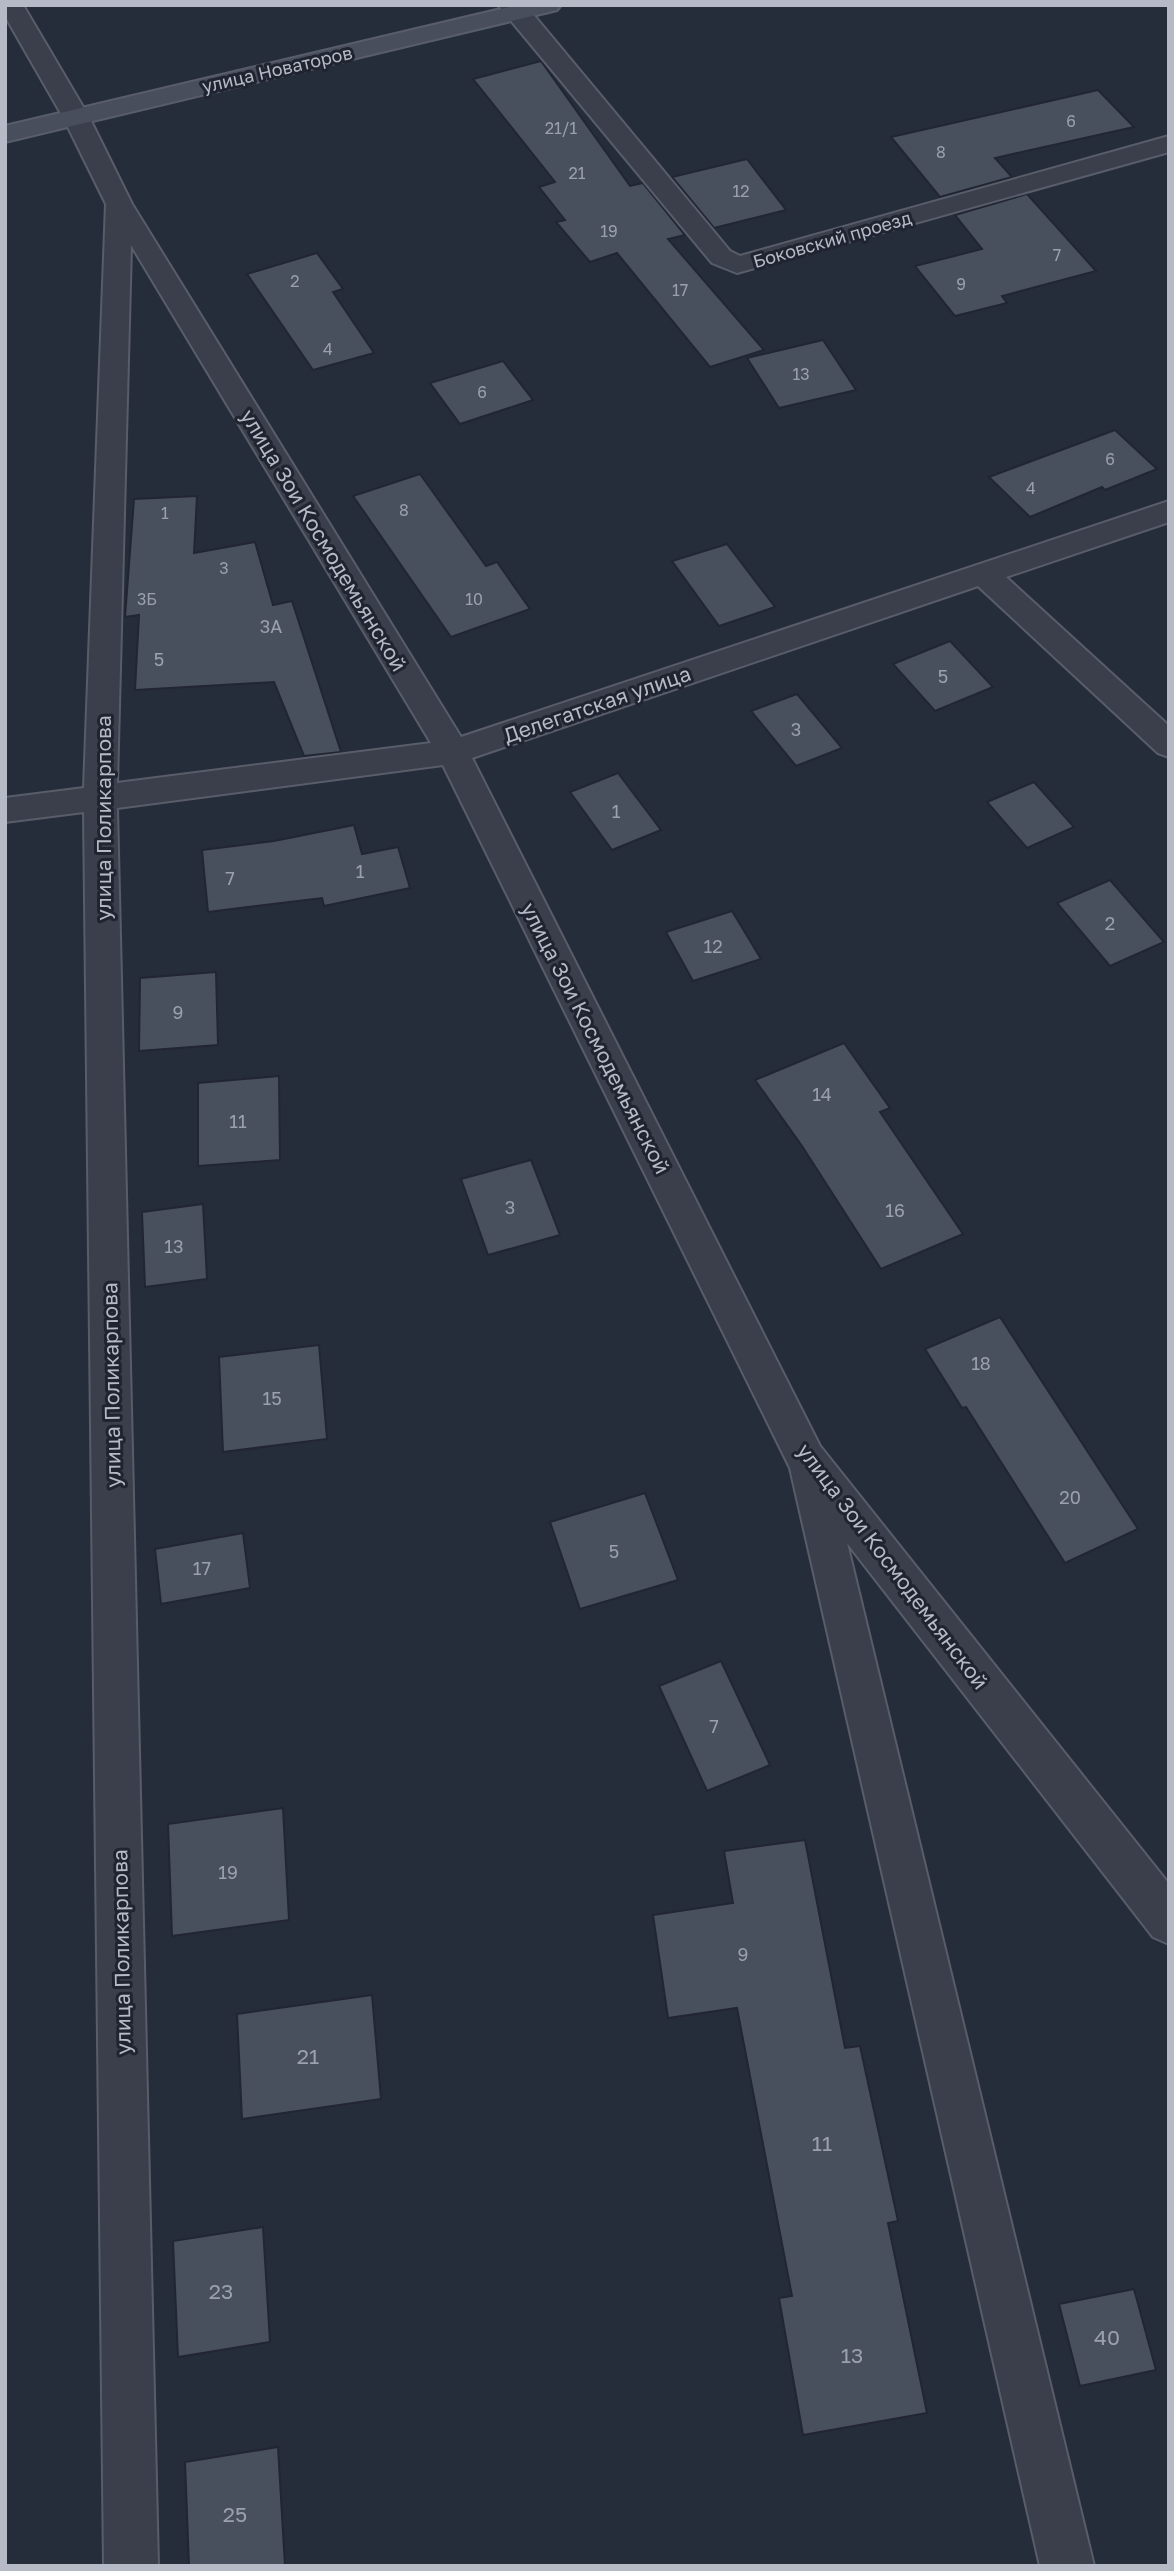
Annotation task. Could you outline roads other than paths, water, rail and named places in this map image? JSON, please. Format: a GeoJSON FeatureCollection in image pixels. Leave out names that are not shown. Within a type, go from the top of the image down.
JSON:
{"type":"FeatureCollection","features":[{"type":"Feature","properties":{"kind":"main road","name":"улица Новаторов"},"geometry":{"type":"LineString","coordinates":[[5,134],[515,9],[549,5]]}},
{"type":"Feature","properties":{"kind":"street","name":"улица Зои Космодемьянской"},"geometry":{"type":"LineString","coordinates":[[11,5],[76,117],[119,204],[453,752],[806,1459],[1169,1921]]}},
{"type":"Feature","properties":{"kind":"street","name":"Боковский проезд"},"geometry":{"type":"LineString","coordinates":[[515,9],[721,257],[737,265],[1169,144]]}},
{"type":"Feature","properties":{"kind":"street","name":"улица Поликарпова"},"geometry":{"type":"LineString","coordinates":[[119,204],[100,797],[131,2566]]}},
{"type":"Feature","properties":{"kind":"street","name":"Делегатская улица"},"geometry":{"type":"LineString","coordinates":[[5,810],[453,752],[1169,511]]}},
{"type":"Feature","properties":{"kind":"street"},"geometry":{"type":"LineString","coordinates":[[984,574],[1169,746]]}},
{"type":"Feature","properties":{"kind":"street"},"geometry":{"type":"LineString","coordinates":[[806,1459],[1067,2566]]}}]}
